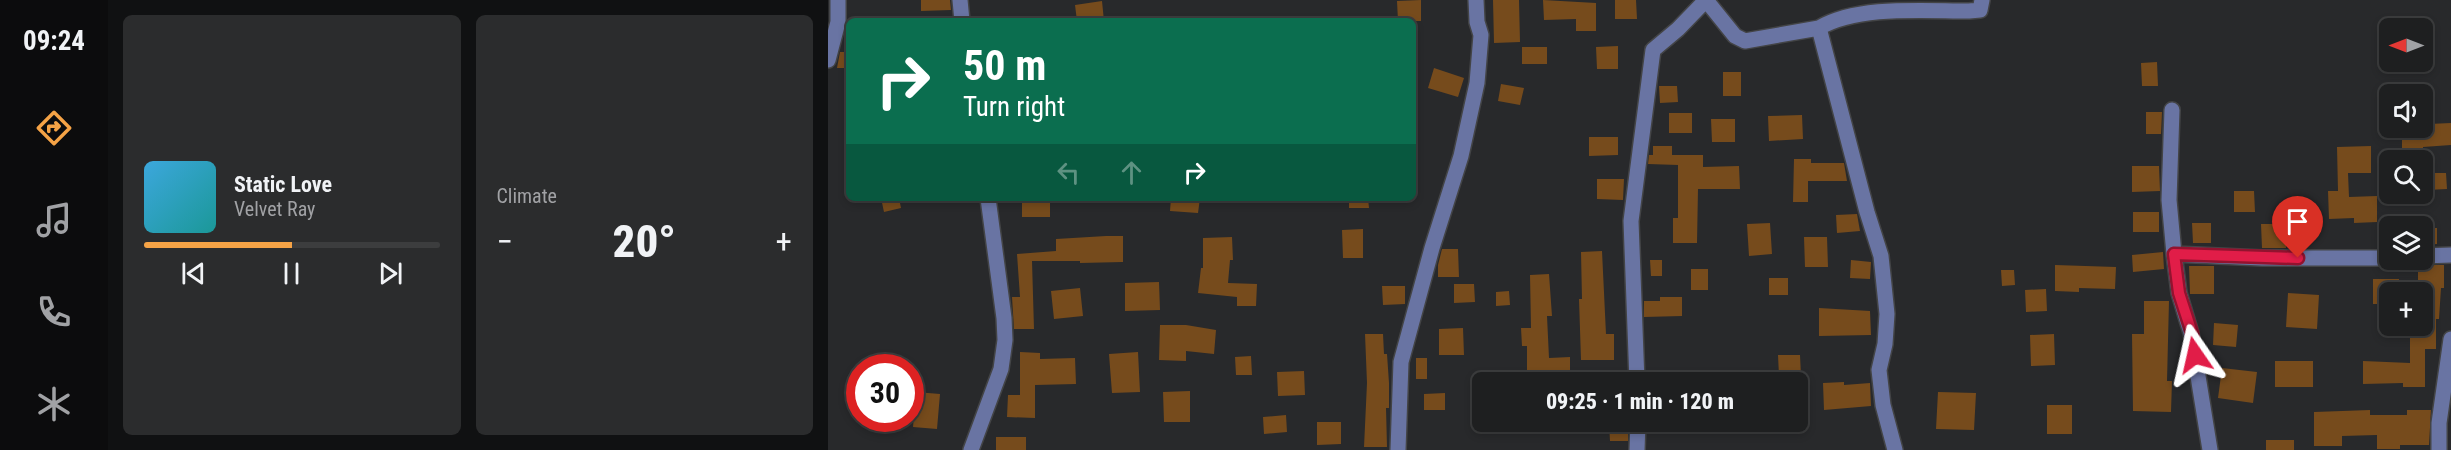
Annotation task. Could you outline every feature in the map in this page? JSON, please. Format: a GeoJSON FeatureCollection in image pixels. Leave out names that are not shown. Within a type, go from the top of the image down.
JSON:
{"type":"FeatureCollection","features":[{"type":"Feature","properties":{"kind":"street"},"geometry":{"type":"LineString","coordinates":[[828,60],[838,22],[838,0]]}},
{"type":"Feature","properties":{"kind":"street"},"geometry":{"type":"LineString","coordinates":[[960,0],[962,18]]}},
{"type":"Feature","properties":{"kind":"street"},"geometry":{"type":"LineString","coordinates":[[1398,450],[1401,362],[1432,248],[1461,156],[1477,83],[1481,35],[1477,22],[1476,0]]}},
{"type":"Feature","properties":{"kind":"street"},"geometry":{"type":"LineString","coordinates":[[1637,372],[1631,221],[1653,50],[1707,0],[1735,36],[1745,41],[1819,28],[1834,19],[1854,14],[1980,10],[1983,0]]}},
{"type":"Feature","properties":{"kind":"street"},"geometry":{"type":"LineString","coordinates":[[1819,28],[1866,212],[1881,256],[1887,314],[1885,344],[1879,370],[1883,405],[1895,450]]}},
{"type":"Feature","properties":{"kind":"street"},"geometry":{"type":"LineString","coordinates":[[2172,110],[2169,200],[2174,254],[2179,293],[2192,333],[2210,450]]}},
{"type":"Feature","properties":{"kind":"street"},"geometry":{"type":"LineString","coordinates":[[971,450],[1001,369],[1005,340],[988,201]]}},
{"type":"Feature","properties":{"kind":"street"},"geometry":{"type":"LineString","coordinates":[[2174,254],[2262,258],[2379,258]]}},
{"type":"Feature","properties":{"kind":"street"},"geometry":{"type":"LineString","coordinates":[[2433,256],[2451,255]]}},
{"type":"Feature","properties":{"kind":"street"},"geometry":{"type":"LineString","coordinates":[[2439,450],[2439,423],[2451,339]]}},
{"type":"Feature","properties":{"kind":"street"},"geometry":{"type":"LineString","coordinates":[[1637,450],[1638,432]]}},
{"type":"Feature","properties":{"kind":"building"},"geometry":{"type":"Polygon","coordinates":[[[921,0],[950,0],[951,10],[921,11],[921,0]]]}},
{"type":"Feature","properties":{"kind":"building"},"geometry":{"type":"Polygon","coordinates":[[[1421,0],[1421,21],[1416,21],[1416,18],[1398,18],[1397,1],[1421,0]]]}},
{"type":"Feature","properties":{"kind":"building"},"geometry":{"type":"Polygon","coordinates":[[[1493,0],[1519,0],[1520,42],[1494,43],[1493,0]]]}},
{"type":"Feature","properties":{"kind":"building"},"geometry":{"type":"Polygon","coordinates":[[[1543,0],[1596,3],[1596,31],[1576,31],[1576,19],[1544,20],[1543,0]]]}},
{"type":"Feature","properties":{"kind":"building"},"geometry":{"type":"Polygon","coordinates":[[[1615,0],[1636,0],[1637,19],[1615,19],[1615,0]]]}},
{"type":"Feature","properties":{"kind":"building"},"geometry":{"type":"Polygon","coordinates":[[[1102,1],[1104,18],[1077,18],[1075,5],[1102,1]]]}},
{"type":"Feature","properties":{"kind":"building"},"geometry":{"type":"Polygon","coordinates":[[[1618,46],[1618,69],[1597,69],[1596,47],[1618,46]]]}},
{"type":"Feature","properties":{"kind":"building"},"geometry":{"type":"Polygon","coordinates":[[[1522,47],[1547,47],[1547,64],[1522,64],[1522,47]]]}},
{"type":"Feature","properties":{"kind":"building"},"geometry":{"type":"Polygon","coordinates":[[[840,52],[846,52],[846,68],[837,68],[840,52]]]}},
{"type":"Feature","properties":{"kind":"building"},"geometry":{"type":"Polygon","coordinates":[[[2157,62],[2158,86],[2142,86],[2141,63],[2157,62]]]}},
{"type":"Feature","properties":{"kind":"building"},"geometry":{"type":"Polygon","coordinates":[[[1434,68],[1464,78],[1458,97],[1428,88],[1434,68]]]}},
{"type":"Feature","properties":{"kind":"building"},"geometry":{"type":"Polygon","coordinates":[[[1723,72],[1741,72],[1741,96],[1723,96],[1723,72]]]}},
{"type":"Feature","properties":{"kind":"building"},"geometry":{"type":"Polygon","coordinates":[[[1501,84],[1524,88],[1520,105],[1498,101],[1501,84]]]}},
{"type":"Feature","properties":{"kind":"building"},"geometry":{"type":"Polygon","coordinates":[[[1659,86],[1677,86],[1678,102],[1660,103],[1659,86]]]}},
{"type":"Feature","properties":{"kind":"building"},"geometry":{"type":"Polygon","coordinates":[[[2146,112],[2162,112],[2161,134],[2146,134],[2146,112]]]}},
{"type":"Feature","properties":{"kind":"building"},"geometry":{"type":"Polygon","coordinates":[[[1669,113],[1692,113],[1692,133],[1669,133],[1669,113]]]}},
{"type":"Feature","properties":{"kind":"building"},"geometry":{"type":"Polygon","coordinates":[[[1802,115],[1803,139],[1769,141],[1768,116],[1802,115]]]}},
{"type":"Feature","properties":{"kind":"building"},"geometry":{"type":"Polygon","coordinates":[[[1711,119],[1735,119],[1735,142],[1712,142],[1711,119]]]}},
{"type":"Feature","properties":{"kind":"building"},"geometry":{"type":"Polygon","coordinates":[[[2451,123],[2451,145],[2423,147],[2423,150],[2402,150],[2402,138],[2433,138],[2433,124],[2451,123]]]}},
{"type":"Feature","properties":{"kind":"building"},"geometry":{"type":"Polygon","coordinates":[[[1589,137],[1618,137],[1618,155],[1589,156],[1589,137]]]}},
{"type":"Feature","properties":{"kind":"building"},"geometry":{"type":"Polygon","coordinates":[[[1653,146],[1672,146],[1672,155],[1703,155],[1703,167],[1739,166],[1740,189],[1698,189],[1697,243],[1673,243],[1673,218],[1678,218],[1678,165],[1648,164],[1649,155],[1653,155],[1653,146]]]}},
{"type":"Feature","properties":{"kind":"building"},"geometry":{"type":"Polygon","coordinates":[[[2371,146],[2371,173],[2348,173],[2349,197],[2377,196],[2377,222],[2354,223],[2354,218],[2329,219],[2328,191],[2338,191],[2337,147],[2371,146]]]}},
{"type":"Feature","properties":{"kind":"building"},"geometry":{"type":"Polygon","coordinates":[[[1794,159],[1811,159],[1811,163],[1844,163],[1847,181],[1808,181],[1808,202],[1793,202],[1794,159]]]}},
{"type":"Feature","properties":{"kind":"building"},"geometry":{"type":"Polygon","coordinates":[[[2132,166],[2159,166],[2160,191],[2132,192],[2132,166]]]}},
{"type":"Feature","properties":{"kind":"building"},"geometry":{"type":"Polygon","coordinates":[[[2433,173],[2446,173],[2447,189],[2433,190],[2433,173]]]}},
{"type":"Feature","properties":{"kind":"building"},"geometry":{"type":"Polygon","coordinates":[[[1597,179],[1624,179],[1623,200],[1597,199],[1597,179]]]}},
{"type":"Feature","properties":{"kind":"building"},"geometry":{"type":"Polygon","coordinates":[[[2234,191],[2254,191],[2255,212],[2234,212],[2234,191]]]}},
{"type":"Feature","properties":{"kind":"building"},"geometry":{"type":"Polygon","coordinates":[[[882,201],[900,201],[901,208],[884,212],[882,201]]]}},
{"type":"Feature","properties":{"kind":"building"},"geometry":{"type":"Polygon","coordinates":[[[1022,201],[1050,201],[1050,217],[1022,217],[1022,201]]]}},
{"type":"Feature","properties":{"kind":"building"},"geometry":{"type":"Polygon","coordinates":[[[1171,201],[1200,201],[1198,213],[1170,211],[1171,201]]]}},
{"type":"Feature","properties":{"kind":"building"},"geometry":{"type":"Polygon","coordinates":[[[1349,201],[1368,201],[1369,208],[1349,208],[1349,201]]]}},
{"type":"Feature","properties":{"kind":"building"},"geometry":{"type":"Polygon","coordinates":[[[2133,212],[2159,212],[2159,232],[2133,232],[2133,212]]]}},
{"type":"Feature","properties":{"kind":"building"},"geometry":{"type":"Polygon","coordinates":[[[1857,214],[1860,231],[1837,233],[1836,215],[1857,214]]]}},
{"type":"Feature","properties":{"kind":"building"},"geometry":{"type":"Polygon","coordinates":[[[1770,223],[1772,254],[1749,256],[1747,224],[1770,223]]]}},
{"type":"Feature","properties":{"kind":"building"},"geometry":{"type":"Polygon","coordinates":[[[2192,223],[2211,223],[2211,243],[2193,243],[2192,223]]]}},
{"type":"Feature","properties":{"kind":"building"},"geometry":{"type":"Polygon","coordinates":[[[2261,224],[2286,224],[2286,248],[2262,248],[2261,224]]]}},
{"type":"Feature","properties":{"kind":"building"},"geometry":{"type":"Polygon","coordinates":[[[2433,228],[2437,228],[2437,244],[2433,244],[2433,228]]]}},
{"type":"Feature","properties":{"kind":"building"},"geometry":{"type":"Polygon","coordinates":[[[1363,229],[1363,258],[1343,258],[1342,230],[1363,229]]]}},
{"type":"Feature","properties":{"kind":"building"},"geometry":{"type":"Polygon","coordinates":[[[1123,236],[1123,262],[1032,261],[1034,329],[1014,329],[1012,297],[1020,297],[1017,254],[1056,251],[1056,239],[1123,236]]]}},
{"type":"Feature","properties":{"kind":"building"},"geometry":{"type":"Polygon","coordinates":[[[1232,237],[1233,260],[1230,260],[1228,283],[1257,284],[1256,306],[1237,306],[1237,297],[1198,293],[1201,268],[1203,268],[1203,238],[1232,237]]]}},
{"type":"Feature","properties":{"kind":"building"},"geometry":{"type":"Polygon","coordinates":[[[1804,237],[1827,237],[1828,267],[1805,267],[1804,237]]]}},
{"type":"Feature","properties":{"kind":"building"},"geometry":{"type":"Polygon","coordinates":[[[1442,249],[1458,249],[1459,277],[1438,277],[1442,249]]]}},
{"type":"Feature","properties":{"kind":"building"},"geometry":{"type":"Polygon","coordinates":[[[1602,251],[1606,334],[1614,334],[1614,360],[1581,360],[1579,299],[1582,299],[1581,252],[1602,251]]]}},
{"type":"Feature","properties":{"kind":"building"},"geometry":{"type":"Polygon","coordinates":[[[2163,252],[2164,269],[2133,272],[2132,255],[2163,252]]]}},
{"type":"Feature","properties":{"kind":"building"},"geometry":{"type":"Polygon","coordinates":[[[1650,260],[1662,260],[1662,276],[1651,276],[1650,260]]]}},
{"type":"Feature","properties":{"kind":"building"},"geometry":{"type":"Polygon","coordinates":[[[1851,260],[1871,262],[1870,279],[1850,278],[1851,260]]]}},
{"type":"Feature","properties":{"kind":"building"},"geometry":{"type":"Polygon","coordinates":[[[2055,265],[2116,267],[2115,289],[2079,288],[2079,292],[2055,291],[2055,265]]]}},
{"type":"Feature","properties":{"kind":"building"},"geometry":{"type":"Polygon","coordinates":[[[2433,265],[2444,265],[2444,288],[2441,288],[2439,319],[2436,319],[2436,349],[2425,349],[2425,387],[2403,387],[2403,383],[2363,384],[2363,361],[2410,363],[2410,336],[2433,336],[2433,282],[2418,282],[2418,270],[2433,270],[2433,265]]]}},
{"type":"Feature","properties":{"kind":"building"},"geometry":{"type":"Polygon","coordinates":[[[2189,266],[2214,266],[2214,294],[2190,294],[2189,266]]]}},
{"type":"Feature","properties":{"kind":"building"},"geometry":{"type":"Polygon","coordinates":[[[1691,269],[1708,269],[1708,290],[1691,290],[1691,269]]]}},
{"type":"Feature","properties":{"kind":"building"},"geometry":{"type":"Polygon","coordinates":[[[2001,270],[2014,270],[2015,285],[2002,286],[2001,270]]]}},
{"type":"Feature","properties":{"kind":"building"},"geometry":{"type":"Polygon","coordinates":[[[1549,274],[1552,316],[1547,316],[1549,358],[1570,357],[1570,370],[1527,372],[1527,346],[1522,346],[1521,328],[1531,328],[1530,275],[1549,274]]]}},
{"type":"Feature","properties":{"kind":"building"},"geometry":{"type":"Polygon","coordinates":[[[1769,278],[1788,278],[1788,295],[1769,295],[1769,278]]]}},
{"type":"Feature","properties":{"kind":"building"},"geometry":{"type":"Polygon","coordinates":[[[2373,279],[2399,279],[2399,282],[2379,282],[2379,304],[2373,304],[2373,279]]]}},
{"type":"Feature","properties":{"kind":"building"},"geometry":{"type":"Polygon","coordinates":[[[1159,282],[1160,310],[1125,311],[1125,283],[1159,282]]]}},
{"type":"Feature","properties":{"kind":"building"},"geometry":{"type":"Polygon","coordinates":[[[1454,284],[1474,284],[1475,302],[1454,303],[1454,284]]]}},
{"type":"Feature","properties":{"kind":"building"},"geometry":{"type":"Polygon","coordinates":[[[1382,286],[1405,286],[1405,304],[1383,305],[1382,286]]]}},
{"type":"Feature","properties":{"kind":"building"},"geometry":{"type":"Polygon","coordinates":[[[1080,288],[1083,316],[1054,319],[1051,291],[1080,288]]]}},
{"type":"Feature","properties":{"kind":"building"},"geometry":{"type":"Polygon","coordinates":[[[2046,289],[2047,311],[2026,312],[2025,290],[2046,289]]]}},
{"type":"Feature","properties":{"kind":"building"},"geometry":{"type":"Polygon","coordinates":[[[1509,291],[1510,305],[1496,306],[1496,292],[1509,291]]]}},
{"type":"Feature","properties":{"kind":"building"},"geometry":{"type":"Polygon","coordinates":[[[2288,293],[2319,295],[2317,329],[2286,327],[2288,293]]]}},
{"type":"Feature","properties":{"kind":"building"},"geometry":{"type":"Polygon","coordinates":[[[1660,297],[1682,297],[1682,316],[1644,317],[1644,301],[1660,301],[1660,297]]]}},
{"type":"Feature","properties":{"kind":"building"},"geometry":{"type":"Polygon","coordinates":[[[2144,301],[2169,301],[2167,381],[2172,381],[2171,412],[2133,411],[2132,334],[2144,334],[2144,301]]]}},
{"type":"Feature","properties":{"kind":"building"},"geometry":{"type":"Polygon","coordinates":[[[1819,308],[1870,311],[1871,335],[1819,336],[1819,308]]]}},
{"type":"Feature","properties":{"kind":"building"},"geometry":{"type":"Polygon","coordinates":[[[2214,323],[2238,325],[2236,347],[2213,345],[2214,323]]]}},
{"type":"Feature","properties":{"kind":"building"},"geometry":{"type":"Polygon","coordinates":[[[1160,325],[1186,325],[1216,330],[1214,354],[1186,351],[1186,361],[1159,360],[1160,325]]]}},
{"type":"Feature","properties":{"kind":"building"},"geometry":{"type":"Polygon","coordinates":[[[1463,328],[1464,355],[1439,355],[1439,329],[1463,328]]]}},
{"type":"Feature","properties":{"kind":"building"},"geometry":{"type":"Polygon","coordinates":[[[1365,334],[1383,334],[1384,354],[1387,354],[1389,408],[1386,408],[1387,447],[1364,447],[1367,383],[1365,334]]]}},
{"type":"Feature","properties":{"kind":"building"},"geometry":{"type":"Polygon","coordinates":[[[2054,334],[2055,365],[2031,366],[2030,335],[2054,334]]]}},
{"type":"Feature","properties":{"kind":"building"},"geometry":{"type":"Polygon","coordinates":[[[1020,352],[1040,353],[1040,359],[1075,358],[1076,384],[1035,385],[1035,418],[1007,417],[1008,395],[1020,395],[1020,352]]]}},
{"type":"Feature","properties":{"kind":"building"},"geometry":{"type":"Polygon","coordinates":[[[1138,352],[1140,392],[1112,393],[1109,354],[1138,352]]]}},
{"type":"Feature","properties":{"kind":"building"},"geometry":{"type":"Polygon","coordinates":[[[1778,355],[1800,355],[1801,372],[1779,372],[1778,355]]]}},
{"type":"Feature","properties":{"kind":"building"},"geometry":{"type":"Polygon","coordinates":[[[1251,356],[1252,375],[1236,375],[1235,357],[1251,356]]]}},
{"type":"Feature","properties":{"kind":"building"},"geometry":{"type":"Polygon","coordinates":[[[1416,358],[1427,358],[1427,379],[1416,379],[1416,358]]]}},
{"type":"Feature","properties":{"kind":"building"},"geometry":{"type":"Polygon","coordinates":[[[2275,361],[2313,361],[2313,387],[2275,387],[2275,361]]]}},
{"type":"Feature","properties":{"kind":"building"},"geometry":{"type":"Polygon","coordinates":[[[2222,368],[2257,372],[2253,403],[2218,398],[2222,368]]]}},
{"type":"Feature","properties":{"kind":"building"},"geometry":{"type":"Polygon","coordinates":[[[1304,371],[1305,395],[1278,396],[1277,372],[1304,371]]]}},
{"type":"Feature","properties":{"kind":"building"},"geometry":{"type":"Polygon","coordinates":[[[1844,382],[1844,385],[1870,383],[1871,406],[1824,410],[1823,383],[1844,382]]]}},
{"type":"Feature","properties":{"kind":"building"},"geometry":{"type":"Polygon","coordinates":[[[1190,391],[1190,422],[1164,422],[1163,392],[1190,391]]]}},
{"type":"Feature","properties":{"kind":"building"},"geometry":{"type":"Polygon","coordinates":[[[1938,392],[1976,393],[1974,430],[1936,429],[1938,392]]]}},
{"type":"Feature","properties":{"kind":"building"},"geometry":{"type":"Polygon","coordinates":[[[924,393],[940,394],[937,429],[924,428],[924,393]]]}},
{"type":"Feature","properties":{"kind":"building"},"geometry":{"type":"Polygon","coordinates":[[[1445,393],[1445,410],[1424,410],[1424,394],[1445,393]]]}},
{"type":"Feature","properties":{"kind":"building"},"geometry":{"type":"Polygon","coordinates":[[[2047,405],[2072,405],[2072,434],[2047,434],[2047,405]]]}},
{"type":"Feature","properties":{"kind":"building"},"geometry":{"type":"Polygon","coordinates":[[[2370,410],[2370,415],[2407,415],[2407,410],[2431,410],[2429,445],[2400,445],[2400,449],[2377,449],[2377,435],[2342,436],[2342,446],[2314,446],[2314,412],[2370,410]]]}},
{"type":"Feature","properties":{"kind":"building"},"geometry":{"type":"Polygon","coordinates":[[[1286,415],[1287,432],[1264,434],[1263,417],[1286,415]]]}},
{"type":"Feature","properties":{"kind":"building"},"geometry":{"type":"Polygon","coordinates":[[[1317,422],[1341,422],[1341,444],[1317,445],[1317,422]]]}},
{"type":"Feature","properties":{"kind":"building"},"geometry":{"type":"Polygon","coordinates":[[[1610,432],[1628,432],[1628,441],[1610,441],[1610,432]]]}},
{"type":"Feature","properties":{"kind":"building"},"geometry":{"type":"Polygon","coordinates":[[[996,437],[1026,437],[1026,450],[996,450],[996,437]]]}},
{"type":"Feature","properties":{"kind":"building"},"geometry":{"type":"Polygon","coordinates":[[[2266,440],[2294,440],[2294,450],[2266,450],[2266,440]]]}},
{"type":"Feature","properties":{"kind":"route"},"geometry":{"type":"LineString","coordinates":[[2195,355],[2192,333],[2179,293],[2174,254],[2206,257],[2298,258]]}}]}
